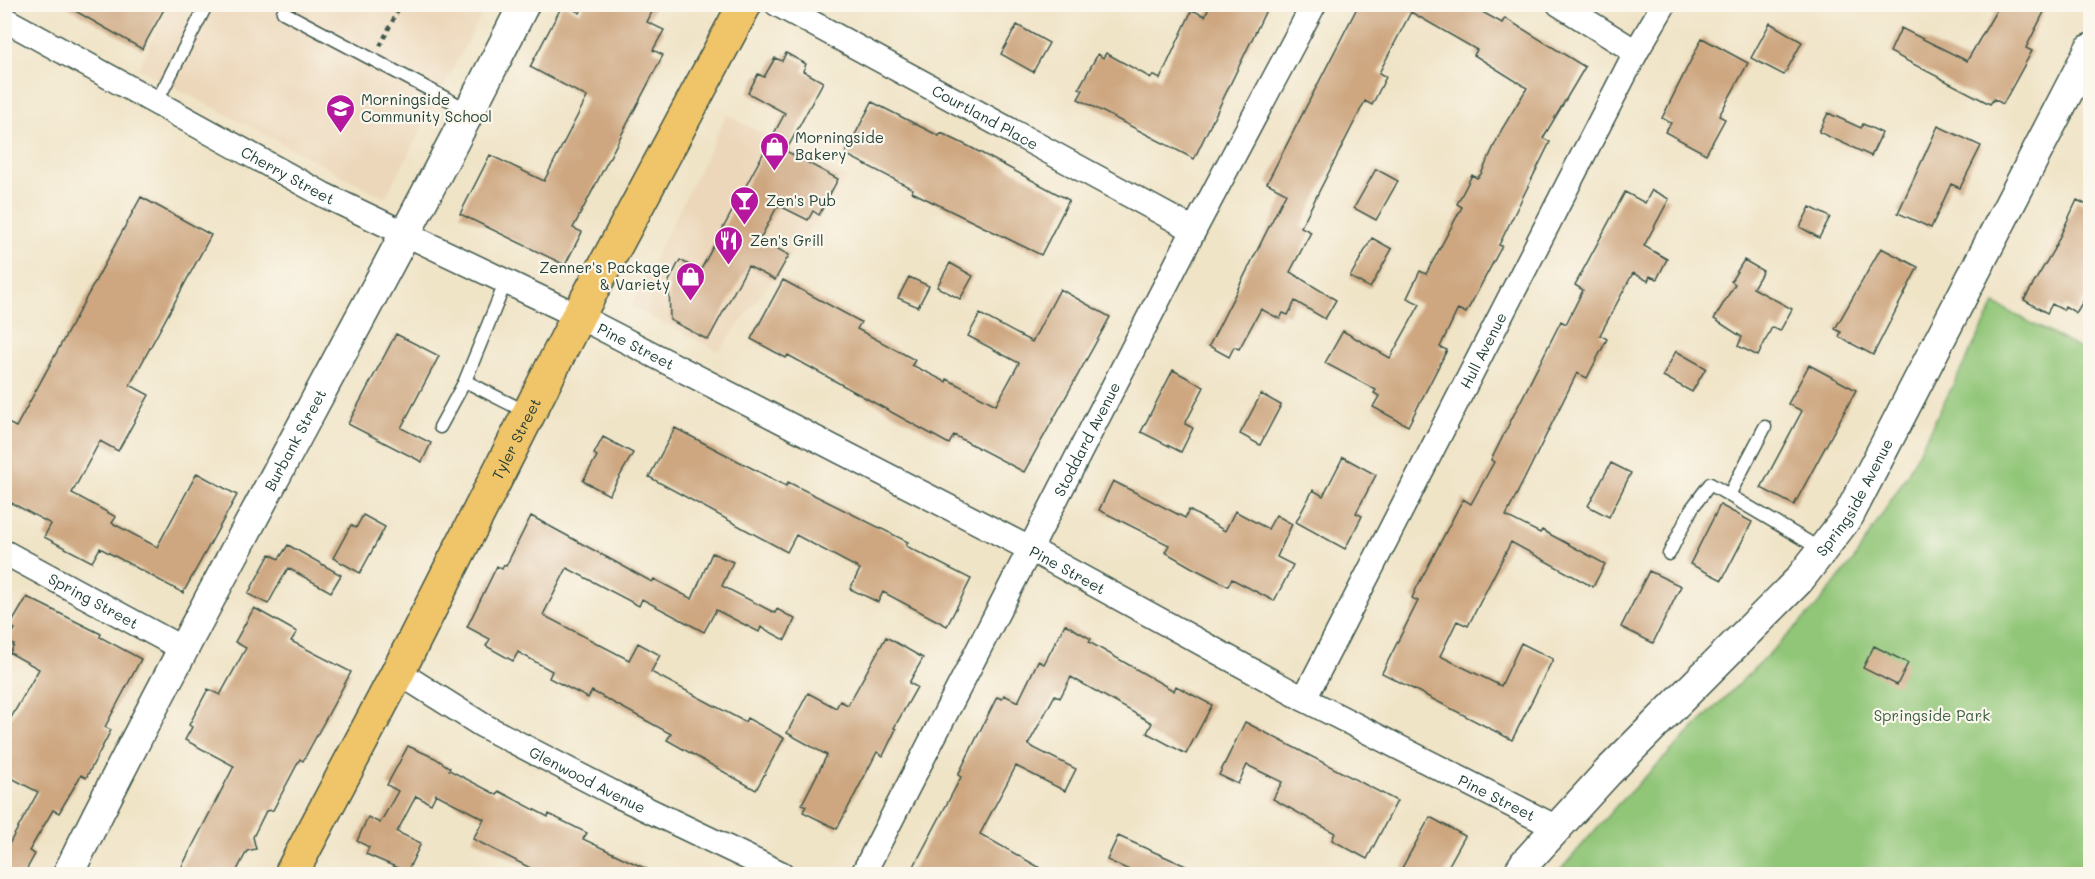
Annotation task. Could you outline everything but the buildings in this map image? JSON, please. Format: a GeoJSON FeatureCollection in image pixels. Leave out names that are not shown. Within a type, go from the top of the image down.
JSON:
{"type":"FeatureCollection","features":[{"type":"Feature","properties":{"kind":"main road","name":"Tyler Street"},"geometry":{"type":"LineString","coordinates":[[291,874],[398,672],[578,316],[745,4]]}},
{"type":"Feature","properties":{"kind":"street","name":"Burbank Street"},"geometry":{"type":"LineString","coordinates":[[68,874],[183,649],[471,111],[524,4]]}},
{"type":"Feature","properties":{"kind":"street","name":"Courtland Place"},"geometry":{"type":"LineString","coordinates":[[777,4],[1194,230]]}},
{"type":"Feature","properties":{"kind":"street","name":"Stoddard Avenue"},"geometry":{"type":"LineString","coordinates":[[863,874],[1130,360],[1194,230],[1314,4]]}},
{"type":"Feature","properties":{"kind":"street"},"geometry":{"type":"LineString","coordinates":[[1559,4],[1636,52]]}},
{"type":"Feature","properties":{"kind":"street","name":"Hull Avenue"},"geometry":{"type":"LineString","coordinates":[[1304,699],[1368,570],[1481,356],[1636,52],[1664,4]]}},
{"type":"Feature","properties":{"kind":"street","name":"Cherry Street"},"geometry":{"type":"LineString","coordinates":[[4,19],[324,195],[578,316]]}},
{"type":"Feature","properties":{"kind":"street","name":"Springside Avenue"},"geometry":{"type":"LineString","coordinates":[[1518,874],[1525,863],[1608,772],[1799,580],[1849,515],[1888,444],[2091,49]]}},
{"type":"Feature","properties":{"kind":"street","name":"Pine Street"},"geometry":{"type":"LineString","coordinates":[[578,316],[1030,549],[1304,699],[1557,828]]}},
{"type":"Feature","properties":{"kind":"street","name":"Spring Street"},"geometry":{"type":"LineString","coordinates":[[4,552],[183,649]]}},
{"type":"Feature","properties":{"kind":"street","name":"Glenwood Avenue"},"geometry":{"type":"LineString","coordinates":[[398,672],[492,730],[617,795],[782,874]]}},
{"type":"Feature","properties":{"kind":"lane"},"geometry":{"type":"LineString","coordinates":[[156,103],[207,4]]}},
{"type":"Feature","properties":{"kind":"lane"},"geometry":{"type":"LineString","coordinates":[[283,12],[471,111]]}},
{"type":"Feature","properties":{"kind":"lane"},"geometry":{"type":"LineString","coordinates":[[440,427],[465,381],[506,280]]}},
{"type":"Feature","properties":{"kind":"lane"},"geometry":{"type":"LineString","coordinates":[[465,381],[529,413]]}},
{"type":"Feature","properties":{"kind":"lane"},"geometry":{"type":"LineString","coordinates":[[1729,495],[1766,427]]}},
{"type":"Feature","properties":{"kind":"lane"},"geometry":{"type":"LineString","coordinates":[[1669,554],[1692,508],[1710,484],[1822,549]]}},
{"type":"Feature","properties":{"kind":"path"},"geometry":{"type":"LineString","coordinates":[[372,59],[401,4]]}},
{"type":"Feature","properties":{"kind":"shaded area","name":"Morningside Community School"},"geometry":{"type":"Polygon","coordinates":[[[170,5],[487,5],[385,198],[138,68],[170,5]]]}},
{"type":"Feature","properties":{"kind":"shaded area"},"geometry":{"type":"Polygon","coordinates":[[[727,115],[848,178],[719,351],[630,307],[727,115]]]}},
{"type":"Feature","properties":{"kind":"green space","name":"Springside Park"},"geometry":{"type":"Polygon","coordinates":[[[1995,304],[2090,354],[2090,874],[1557,874],[1617,805],[1816,607],[1853,561],[1905,478],[1995,304]]]}},
{"type":"Feature","properties":{"kind":"place","name":"Morningside Community School"},"geometry":{"type":"Point","coordinates":[340,134]}},
{"type":"Feature","properties":{"kind":"place","name":"Morningside Bakery"},"geometry":{"type":"Point","coordinates":[774,172]}},
{"type":"Feature","properties":{"kind":"place","name":"Zen's Pub"},"geometry":{"type":"Point","coordinates":[745,226]}},
{"type":"Feature","properties":{"kind":"place","name":"Zen's Grill"},"geometry":{"type":"Point","coordinates":[729,266]}},
{"type":"Feature","properties":{"kind":"place","name":"Zenner's Package & Variety"},"geometry":{"type":"Point","coordinates":[691,302]}}]}
